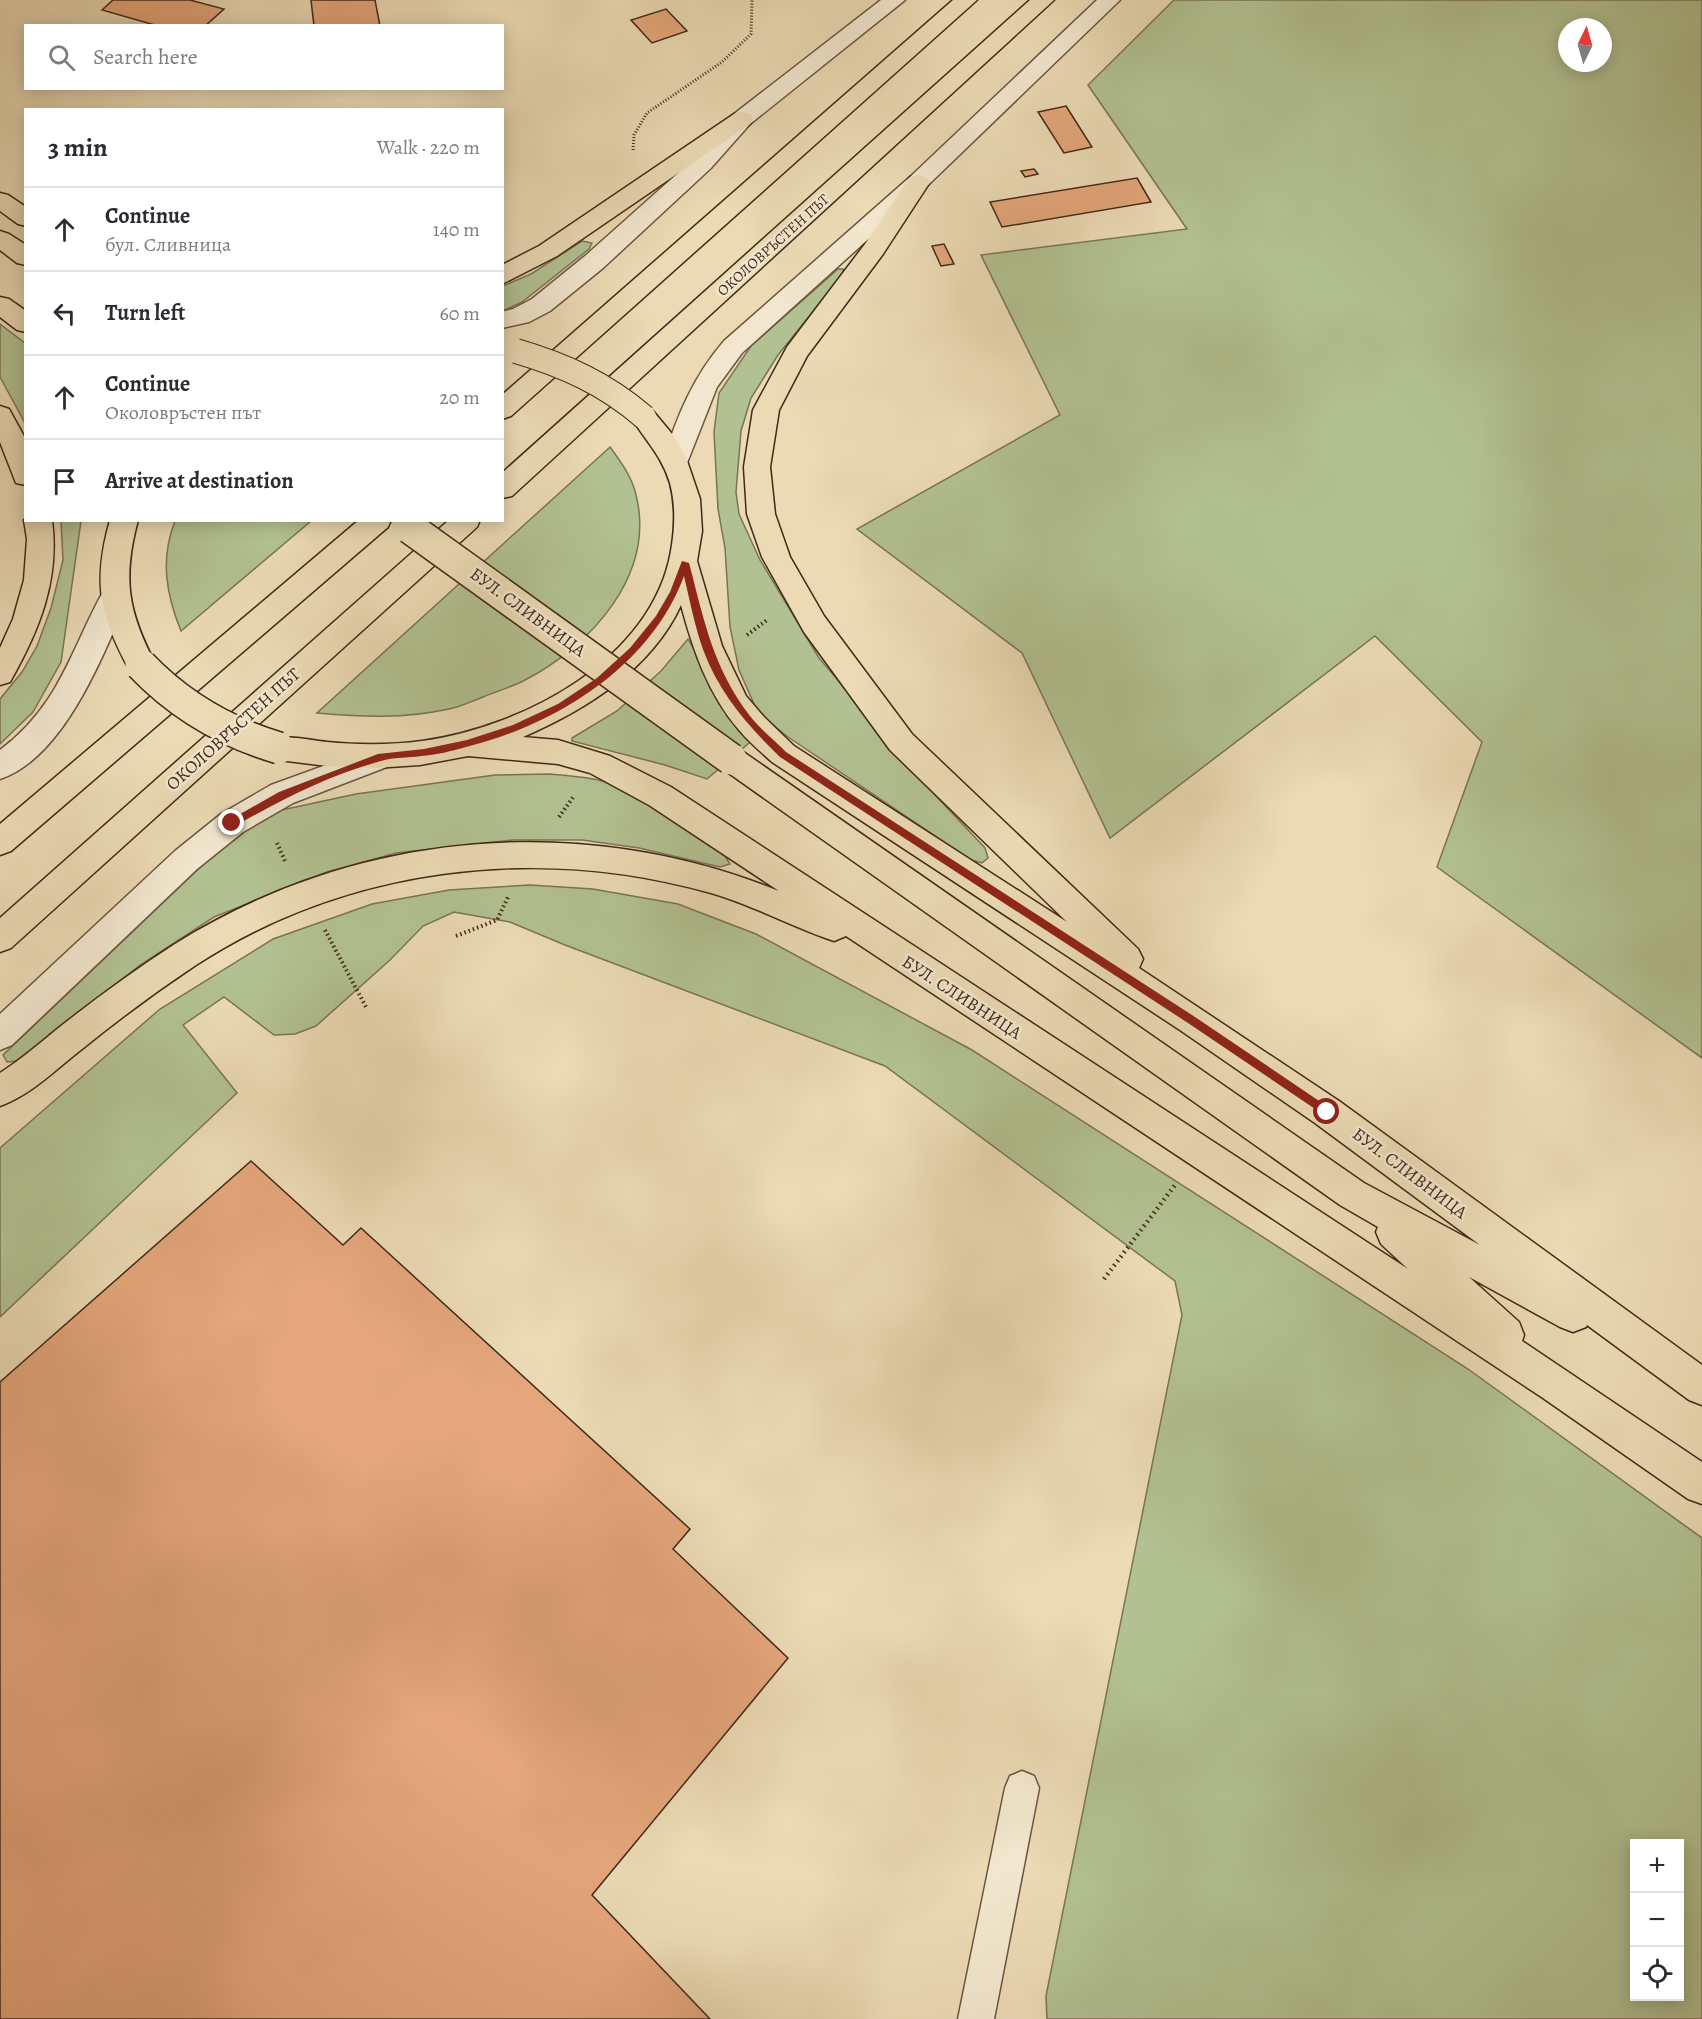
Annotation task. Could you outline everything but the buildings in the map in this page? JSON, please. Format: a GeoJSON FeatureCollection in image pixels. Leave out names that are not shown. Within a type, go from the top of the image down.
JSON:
{"type":"FeatureCollection","features":[{"type":"Feature","properties":{"kind":"main road"},"geometry":{"type":"LineString","coordinates":[[504,408],[966,0]]}},
{"type":"Feature","properties":{"kind":"main road","name":"ОКОЛОВРЪСТЕН ПЪТ"},"geometry":{"type":"LineString","coordinates":[[504,487],[1043,0]]}},
{"type":"Feature","properties":{"kind":"main road"},"geometry":{"type":"LineString","coordinates":[[504,275],[548,251],[742,118]]}},
{"type":"Feature","properties":{"kind":"main road"},"geometry":{"type":"LineString","coordinates":[[918,182],[874,249],[796,353],[766,410],[757,468],[761,514],[776,557],[814,624],[901,742],[1072,909],[1192,1020]]}},
{"type":"Feature","properties":{"kind":"main road"},"geometry":{"type":"LineString","coordinates":[[0,199],[24,209]]}},
{"type":"Feature","properties":{"kind":"main road"},"geometry":{"type":"LineString","coordinates":[[0,199],[24,217]]}},
{"type":"Feature","properties":{"kind":"main road"},"geometry":{"type":"LineString","coordinates":[[0,239],[24,256]]}},
{"type":"Feature","properties":{"kind":"main road"},"geometry":{"type":"LineString","coordinates":[[0,305],[24,323]]}},
{"type":"Feature","properties":{"kind":"main road"},"geometry":{"type":"LineString","coordinates":[[112,522],[114,597],[126,638],[141,665],[173,698],[197,715],[235,733],[279,748],[334,756],[381,757],[424,753],[468,744],[516,728],[552,711],[600,680],[633,650],[659,618],[674,592],[684,563],[689,512],[683,478],[676,461],[657,431],[626,400],[586,375],[563,365],[509,350]]}},
{"type":"Feature","properties":{"kind":"main road"},"geometry":{"type":"LineString","coordinates":[[0,415],[24,471]]}},
{"type":"Feature","properties":{"kind":"main road"},"geometry":{"type":"LineString","coordinates":[[0,674],[27,618],[39,577],[42,536],[38,522]]}},
{"type":"Feature","properties":{"kind":"main road"},"geometry":{"type":"LineString","coordinates":[[112,564],[123,522]]}},
{"type":"Feature","properties":{"kind":"main road"},"geometry":{"type":"LineString","coordinates":[[0,842],[376,522]]}},
{"type":"Feature","properties":{"kind":"main road","name":"ОКОЛОВРЪСТЕН ПЪТ"},"geometry":{"type":"LineString","coordinates":[[0,938],[465,522]]}},
{"type":"Feature","properties":{"kind":"main road","name":"БУЛ. СЛИВНИЦА"},"geometry":{"type":"LineString","coordinates":[[405,524],[731,759],[1352,1194],[1687,1378]]}},
{"type":"Feature","properties":{"kind":"main road","name":"БУЛ. СЛИВНИЦА"},"geometry":{"type":"LineString","coordinates":[[684,563],[708,652],[726,688],[748,720],[783,754],[1192,1020],[1327,1112],[1687,1378]]}},
{"type":"Feature","properties":{"kind":"main road","name":"БУЛ. СЛИВНИЦА"},"geometry":{"type":"LineString","coordinates":[[468,744],[558,752],[599,764],[660,796],[1262,1194],[1556,1385],[1702,1485]]}},
{"type":"Feature","properties":{"kind":"main road"},"geometry":{"type":"LineString","coordinates":[[0,1091],[19,1079],[127,993],[214,937],[303,895],[362,876],[455,859],[534,853],[620,859],[712,880],[893,951]]}},
{"type":"Feature","properties":{"kind":"main road","name":"БУЛ. СЛИВНИЦА"},"geometry":{"type":"LineString","coordinates":[[1352,1194],[1467,1297],[1556,1385]]}},
{"type":"Feature","properties":{"kind":"street"},"geometry":{"type":"LineString","coordinates":[[504,320],[520,316],[541,305],[594,262],[703,163],[742,118],[894,0]]}},
{"type":"Feature","properties":{"kind":"street"},"geometry":{"type":"LineString","coordinates":[[676,461],[697,398],[716,366],[733,347],[918,182],[1110,0]]}},
{"type":"Feature","properties":{"kind":"street"},"geometry":{"type":"LineString","coordinates":[[0,767],[30,743],[62,703],[83,669],[114,597]]}},
{"type":"Feature","properties":{"kind":"street"},"geometry":{"type":"LineString","coordinates":[[0,1035],[186,860],[232,823],[282,794],[381,757]]}},
{"type":"Feature","properties":{"kind":"lane"},"geometry":{"type":"LineString","coordinates":[[976,2019],[1022,1788]]}},
{"type":"Feature","properties":{"kind":"path"},"geometry":{"type":"LineString","coordinates":[[633,155],[634,135],[647,113],[722,62],[751,34],[752,0]]}},
{"type":"Feature","properties":{"kind":"path"},"geometry":{"type":"LineString","coordinates":[[741,639],[769,618]]}},
{"type":"Feature","properties":{"kind":"path"},"geometry":{"type":"LineString","coordinates":[[555,822],[580,787]]}},
{"type":"Feature","properties":{"kind":"path"},"geometry":{"type":"LineString","coordinates":[[273,834],[286,862]]}},
{"type":"Feature","properties":{"kind":"path"},"geometry":{"type":"LineString","coordinates":[[456,936],[497,920],[510,894]]}},
{"type":"Feature","properties":{"kind":"path"},"geometry":{"type":"LineString","coordinates":[[323,925],[367,1009]]}},
{"type":"Feature","properties":{"kind":"path"},"geometry":{"type":"LineString","coordinates":[[1104,1279],[1178,1181]]}},
{"type":"Feature","properties":{"kind":"green space"},"geometry":{"type":"Polygon","coordinates":[[[1174,0],[1702,0],[1702,1058],[1437,867],[1482,742],[1375,636],[1110,838],[1022,653],[857,529],[1060,415],[981,255],[1187,229],[1088,85],[1174,0]]]}},
{"type":"Feature","properties":{"kind":"green space"},"geometry":{"type":"Polygon","coordinates":[[[582,241],[592,243],[589,249],[522,302],[504,311],[504,286],[531,274],[582,241]]]}},
{"type":"Feature","properties":{"kind":"green space"},"geometry":{"type":"Polygon","coordinates":[[[838,269],[843,269],[844,273],[778,355],[751,398],[741,431],[736,492],[739,514],[760,560],[819,658],[938,798],[985,848],[988,858],[982,863],[971,860],[788,737],[758,713],[739,670],[730,627],[725,548],[718,509],[714,432],[719,393],[751,346],[838,269]]]}},
{"type":"Feature","properties":{"kind":"green space"},"geometry":{"type":"Polygon","coordinates":[[[0,324],[24,342],[24,421],[0,377],[0,324]]]}},
{"type":"Feature","properties":{"kind":"green space"},"geometry":{"type":"Polygon","coordinates":[[[610,447],[629,476],[636,495],[640,524],[636,552],[627,579],[613,604],[573,648],[550,666],[520,682],[453,708],[399,716],[317,713],[610,447]]]}},
{"type":"Feature","properties":{"kind":"green space"},"geometry":{"type":"Polygon","coordinates":[[[61,522],[81,522],[61,662],[33,712],[0,744],[0,699],[22,672],[37,646],[51,608],[63,560],[61,522]]]}},
{"type":"Feature","properties":{"kind":"green space"},"geometry":{"type":"Polygon","coordinates":[[[174,522],[310,522],[181,631],[172,604],[167,576],[166,563],[174,522]]]}},
{"type":"Feature","properties":{"kind":"green space"},"geometry":{"type":"Polygon","coordinates":[[[688,639],[720,695],[755,738],[707,779],[665,765],[572,741],[572,738],[617,711],[661,671],[688,639]]]}},
{"type":"Feature","properties":{"kind":"green space"},"geometry":{"type":"Polygon","coordinates":[[[549,774],[584,777],[617,786],[632,793],[687,827],[725,856],[730,864],[720,867],[639,848],[582,840],[513,840],[396,853],[327,872],[214,917],[140,965],[18,1061],[7,1062],[3,1055],[251,821],[277,811],[356,794],[495,775],[549,774]]]}},
{"type":"Feature","properties":{"kind":"green space"},"geometry":{"type":"Polygon","coordinates":[[[530,885],[593,889],[678,904],[756,934],[972,1050],[1468,1369],[1702,1538],[1702,2019],[1047,2019],[1046,1996],[1182,1315],[1175,1281],[885,1066],[510,922],[454,912],[423,926],[390,960],[316,1026],[295,1034],[274,1035],[224,997],[183,1025],[237,1093],[0,1317],[0,1148],[160,1009],[273,939],[372,904],[449,890],[530,885]]]}},
{"type":"Feature","properties":{"kind":"route"},"geometry":{"type":"LineString","coordinates":[[232,823],[282,794],[381,757],[424,753],[468,744],[516,728],[561,706],[600,680],[633,650],[659,618],[674,592],[684,563],[708,652],[726,688],[748,720],[783,754],[1192,1020],[1327,1112]]}}]}
